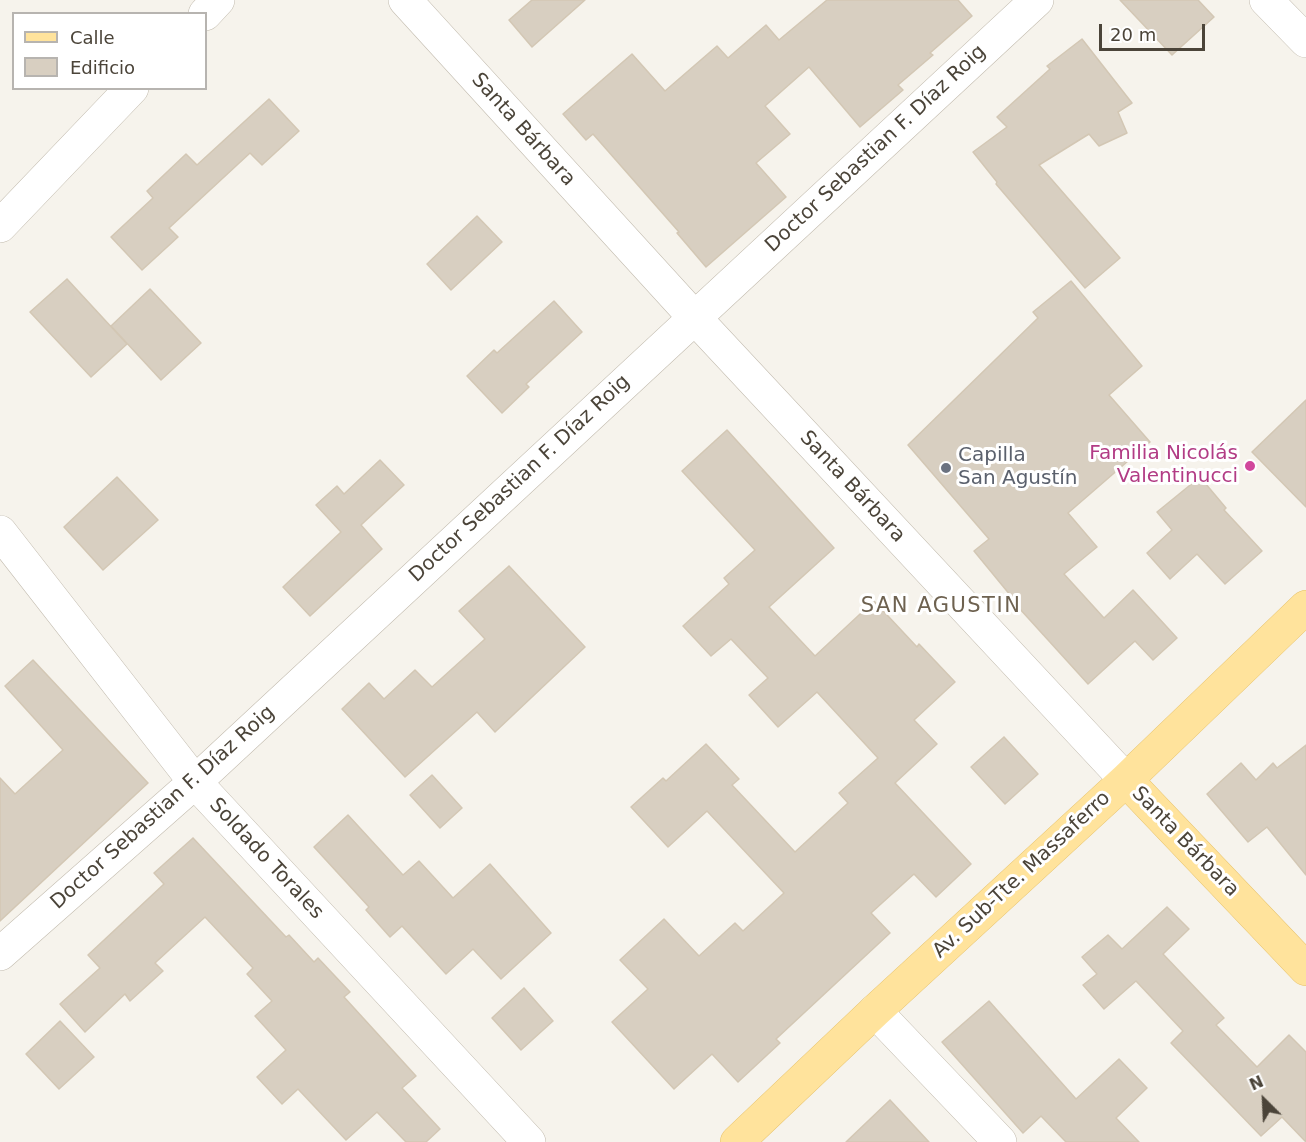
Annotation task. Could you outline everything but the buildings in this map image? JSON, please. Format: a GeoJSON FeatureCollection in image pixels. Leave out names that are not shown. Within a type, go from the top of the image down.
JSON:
{"type":"FeatureCollection","features":[{"type":"Feature","properties":{"kind":"main road","name":"Av. Sub-Tte. Massaferro"},"geometry":{"type":"LineString","coordinates":[[737,1142],[874,1011],[1126,780],[1306,607]]}},
{"type":"Feature","properties":{"kind":"main road","name":"Santa Bárbara"},"geometry":{"type":"LineString","coordinates":[[1126,780],[1306,969]]}},
{"type":"Feature","properties":{"kind":"street"},"geometry":{"type":"LineString","coordinates":[[207,12],[218,0]]}},
{"type":"Feature","properties":{"kind":"street","name":"Santa Bárbara"},"geometry":{"type":"LineString","coordinates":[[405,0],[694,317],[1126,780]]}},
{"type":"Feature","properties":{"kind":"street","name":"Doctor Sebastian F. Díaz Roig"},"geometry":{"type":"LineString","coordinates":[[0,954],[195,782],[1037,0]]}},
{"type":"Feature","properties":{"kind":"street"},"geometry":{"type":"LineString","coordinates":[[1266,0],[1306,41]]}},
{"type":"Feature","properties":{"kind":"street"},"geometry":{"type":"LineString","coordinates":[[0,226],[130,90]]}},
{"type":"Feature","properties":{"kind":"street","name":"Soldado Torales"},"geometry":{"type":"LineString","coordinates":[[0,532],[195,782],[529,1142]]}},
{"type":"Feature","properties":{"kind":"street"},"geometry":{"type":"LineString","coordinates":[[874,1011],[1000,1142]]}},
{"type":"Feature","properties":{"kind":"place","name":"Familia Nicolás Valentinucci"},"geometry":{"type":"Point","coordinates":[1250,466]}},
{"type":"Feature","properties":{"kind":"place","name":"Capilla San Agustín"},"geometry":{"type":"Point","coordinates":[946,468]}},
{"type":"Feature","properties":{"kind":"district","name":"SAN AGUSTIN"},"geometry":{"type":"Point","coordinates":[941,607]}}]}
